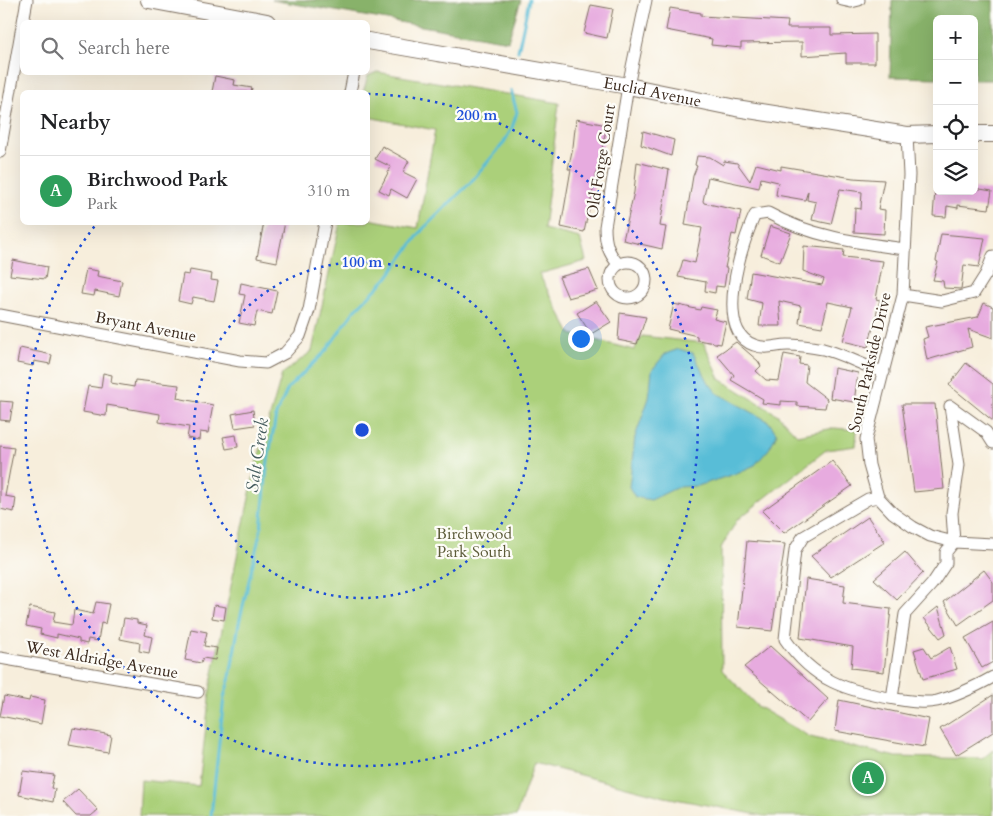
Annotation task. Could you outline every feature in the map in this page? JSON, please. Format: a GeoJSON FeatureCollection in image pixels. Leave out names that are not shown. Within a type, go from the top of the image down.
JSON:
{"type":"FeatureCollection","features":[{"type":"Feature","properties":{"kind":"main road"},"geometry":{"type":"LineString","coordinates":[[149,0],[256,20]]}},
{"type":"Feature","properties":{"kind":"main road","name":"Euclid Avenue"},"geometry":{"type":"LineString","coordinates":[[370,41],[628,86],[736,108],[907,135],[933,134]]}},
{"type":"Feature","properties":{"kind":"main road"},"geometry":{"type":"LineString","coordinates":[[978,134],[993,134]]}},
{"type":"Feature","properties":{"kind":"street"},"geometry":{"type":"LineString","coordinates":[[24,20],[27,0]]}},
{"type":"Feature","properties":{"kind":"street","name":"Old Forge Court"},"geometry":{"type":"LineString","coordinates":[[618,264],[610,254],[604,241],[605,227],[628,86],[646,0]]}},
{"type":"Feature","properties":{"kind":"street"},"geometry":{"type":"LineString","coordinates":[[842,0],[851,2],[859,0]]}},
{"type":"Feature","properties":{"kind":"street"},"geometry":{"type":"LineString","coordinates":[[0,152],[20,41]]}},
{"type":"Feature","properties":{"kind":"street"},"geometry":{"type":"LineString","coordinates":[[350,90],[353,75]]}},
{"type":"Feature","properties":{"kind":"street","name":"South Parkside Drive"},"geometry":{"type":"LineString","coordinates":[[907,135],[909,175],[904,295],[866,439],[869,464],[878,497],[893,513],[913,527],[930,536],[954,542],[993,544]]}},
{"type":"Feature","properties":{"kind":"street"},"geometry":{"type":"LineString","coordinates":[[884,372],[823,349],[787,344],[770,349],[752,345],[740,334],[731,306],[744,239],[755,216],[768,212],[785,222],[852,242],[905,249]]}},
{"type":"Feature","properties":{"kind":"street","name":"Bryant Avenue"},"geometry":{"type":"LineString","coordinates":[[0,315],[240,361],[266,363],[284,353],[300,336],[309,310],[324,225]]}},
{"type":"Feature","properties":{"kind":"street"},"geometry":{"type":"LineString","coordinates":[[904,295],[942,301],[974,293],[986,274],[993,256]]}},
{"type":"Feature","properties":{"kind":"street"},"geometry":{"type":"LineString","coordinates":[[892,698],[904,614],[932,584],[946,563],[946,552],[954,542],[952,513],[959,465],[950,406],[986,432],[993,443]]}},
{"type":"Feature","properties":{"kind":"street"},"geometry":{"type":"LineString","coordinates":[[878,497],[868,499],[803,537],[795,550],[785,639],[797,657],[831,683],[856,692],[935,702],[959,694],[993,677]]}},
{"type":"Feature","properties":{"kind":"street","name":"West Aldridge Avenue"},"geometry":{"type":"LineString","coordinates":[[0,658],[198,692]]}},
{"type":"Feature","properties":{"kind":"green space"},"geometry":{"type":"Polygon","coordinates":[[[272,0],[521,0],[508,41],[272,0]]]}},
{"type":"Feature","properties":{"kind":"green space"},"geometry":{"type":"Polygon","coordinates":[[[892,0],[993,0],[993,80],[978,80],[978,15],[933,15],[933,78],[890,77],[892,0]]]}},
{"type":"Feature","properties":{"kind":"green space","name":"Birchwood Park South"},"geometry":{"type":"Polygon","coordinates":[[[377,72],[559,103],[544,229],[580,238],[586,261],[539,274],[571,334],[634,350],[642,336],[704,343],[720,379],[778,415],[797,435],[834,428],[857,430],[856,446],[826,450],[737,520],[721,548],[722,670],[757,706],[810,737],[896,757],[982,759],[993,750],[993,816],[764,816],[665,797],[534,763],[516,816],[139,816],[141,780],[199,786],[211,683],[255,469],[282,374],[312,351],[340,225],[370,225],[370,219],[418,228],[435,130],[370,117],[370,90],[364,90],[368,76],[377,72]]]}},
{"type":"Feature","properties":{"kind":"water"},"geometry":{"type":"Polygon","coordinates":[[[679,349],[693,353],[709,383],[717,393],[768,421],[777,434],[769,449],[755,465],[737,473],[698,486],[678,487],[651,500],[635,497],[629,487],[635,437],[649,398],[652,370],[665,354],[679,349]]]}},
{"type":"Feature","properties":{"kind":"building"},"geometry":{"type":"Polygon","coordinates":[[[591,5],[613,9],[607,38],[584,33],[591,5]]]}},
{"type":"Feature","properties":{"kind":"building"},"geometry":{"type":"Polygon","coordinates":[[[670,8],[701,13],[701,16],[788,21],[787,28],[831,28],[831,35],[875,34],[875,63],[846,63],[846,53],[802,56],[802,42],[741,43],[741,48],[711,45],[712,39],[666,30],[670,8]]]}},
{"type":"Feature","properties":{"kind":"building"},"geometry":{"type":"Polygon","coordinates":[[[215,76],[235,80],[234,85],[252,88],[252,90],[212,90],[215,76]]]}},
{"type":"Feature","properties":{"kind":"building"},"geometry":{"type":"Polygon","coordinates":[[[576,119],[607,125],[584,232],[561,227],[571,169],[568,169],[576,119]]]}},
{"type":"Feature","properties":{"kind":"building"},"geometry":{"type":"Polygon","coordinates":[[[643,131],[674,140],[671,156],[641,145],[643,131]]]}},
{"type":"Feature","properties":{"kind":"building"},"geometry":{"type":"Polygon","coordinates":[[[382,146],[409,161],[403,172],[417,179],[407,198],[391,189],[389,195],[379,190],[391,167],[375,159],[382,146]]]}},
{"type":"Feature","properties":{"kind":"building"},"geometry":{"type":"Polygon","coordinates":[[[697,156],[710,157],[723,165],[724,161],[737,163],[750,181],[756,164],[781,170],[781,166],[853,178],[884,180],[878,209],[885,210],[884,234],[854,232],[855,208],[861,209],[862,192],[840,189],[831,224],[812,220],[816,202],[807,200],[808,191],[805,200],[776,195],[778,182],[761,178],[759,188],[708,177],[704,203],[741,211],[736,235],[732,234],[725,268],[727,268],[724,287],[716,286],[715,293],[705,291],[706,282],[678,277],[683,260],[695,263],[702,228],[685,225],[693,176],[697,166],[695,165],[697,156]]]}},
{"type":"Feature","properties":{"kind":"building"},"geometry":{"type":"Polygon","coordinates":[[[637,162],[669,170],[660,226],[666,227],[662,249],[623,240],[634,192],[637,162]]]}},
{"type":"Feature","properties":{"kind":"building"},"geometry":{"type":"Polygon","coordinates":[[[978,189],[992,191],[989,209],[958,205],[958,208],[947,206],[946,217],[933,216],[935,195],[978,195],[978,189]]]}},
{"type":"Feature","properties":{"kind":"building"},"geometry":{"type":"Polygon","coordinates":[[[263,225],[284,225],[277,262],[257,258],[263,225]]]}},
{"type":"Feature","properties":{"kind":"building"},"geometry":{"type":"Polygon","coordinates":[[[770,226],[791,233],[780,262],[761,255],[770,226]]]}},
{"type":"Feature","properties":{"kind":"building"},"geometry":{"type":"Polygon","coordinates":[[[941,234],[985,238],[979,267],[964,265],[961,289],[944,288],[943,281],[933,280],[938,262],[936,261],[941,234]]]}},
{"type":"Feature","properties":{"kind":"building"},"geometry":{"type":"Polygon","coordinates":[[[804,246],[844,250],[843,257],[883,261],[876,299],[880,300],[868,347],[843,341],[852,307],[828,302],[822,327],[799,323],[801,306],[779,301],[781,326],[759,326],[762,303],[747,299],[751,272],[822,285],[824,279],[803,271],[804,246]]]}},
{"type":"Feature","properties":{"kind":"building"},"geometry":{"type":"Polygon","coordinates":[[[13,260],[47,267],[45,279],[10,275],[13,260]]]}},
{"type":"Feature","properties":{"kind":"building"},"geometry":{"type":"Polygon","coordinates":[[[86,269],[98,271],[97,276],[122,281],[119,296],[95,291],[94,296],[81,294],[86,269]]]}},
{"type":"Feature","properties":{"kind":"building"},"geometry":{"type":"Polygon","coordinates":[[[589,269],[598,290],[568,298],[559,277],[589,269]]]}},
{"type":"Feature","properties":{"kind":"building"},"geometry":{"type":"Polygon","coordinates":[[[190,270],[212,274],[211,280],[218,281],[214,301],[193,297],[191,304],[178,301],[183,274],[189,275],[190,270]]]}},
{"type":"Feature","properties":{"kind":"building"},"geometry":{"type":"Polygon","coordinates":[[[241,283],[277,291],[272,314],[257,311],[254,326],[239,323],[245,295],[239,294],[241,283]]]}},
{"type":"Feature","properties":{"kind":"building"},"geometry":{"type":"Polygon","coordinates":[[[596,301],[611,322],[591,334],[577,313],[596,301]]]}},
{"type":"Feature","properties":{"kind":"building"},"geometry":{"type":"Polygon","coordinates":[[[984,303],[993,307],[993,338],[968,329],[972,347],[927,360],[923,339],[928,337],[925,327],[978,317],[984,303]]]}},
{"type":"Feature","properties":{"kind":"building"},"geometry":{"type":"Polygon","coordinates":[[[674,304],[700,310],[701,307],[717,310],[714,319],[726,322],[721,344],[697,340],[697,336],[668,329],[674,304]]]}},
{"type":"Feature","properties":{"kind":"building"},"geometry":{"type":"Polygon","coordinates":[[[620,313],[646,317],[637,344],[618,340],[620,313]]]}},
{"type":"Feature","properties":{"kind":"building"},"geometry":{"type":"Polygon","coordinates":[[[736,342],[758,361],[761,366],[756,371],[766,380],[779,381],[784,354],[800,357],[799,364],[807,365],[805,382],[827,399],[825,408],[797,406],[797,402],[781,401],[781,405],[762,403],[763,399],[731,380],[734,375],[717,355],[736,342]]]}},
{"type":"Feature","properties":{"kind":"building"},"geometry":{"type":"Polygon","coordinates":[[[20,348],[52,355],[50,364],[34,361],[33,366],[17,363],[20,348]]]}},
{"type":"Feature","properties":{"kind":"building"},"geometry":{"type":"Polygon","coordinates":[[[966,363],[993,384],[993,421],[949,385],[966,363]]]}},
{"type":"Feature","properties":{"kind":"building"},"geometry":{"type":"Polygon","coordinates":[[[834,368],[858,373],[854,402],[830,398],[834,368]]]}},
{"type":"Feature","properties":{"kind":"building"},"geometry":{"type":"Polygon","coordinates":[[[103,373],[112,375],[111,383],[134,387],[135,380],[179,385],[177,398],[213,405],[208,433],[200,432],[199,440],[187,438],[189,427],[159,422],[160,414],[107,405],[106,416],[83,412],[88,386],[101,388],[103,373]]]}},
{"type":"Feature","properties":{"kind":"building"},"geometry":{"type":"Polygon","coordinates":[[[0,401],[13,402],[10,421],[0,420],[0,401]]]}},
{"type":"Feature","properties":{"kind":"building"},"geometry":{"type":"Polygon","coordinates":[[[902,404],[935,404],[944,489],[914,492],[902,404]]]}},
{"type":"Feature","properties":{"kind":"building"},"geometry":{"type":"Polygon","coordinates":[[[253,410],[255,425],[235,428],[232,414],[253,410]]]}},
{"type":"Feature","properties":{"kind":"building"},"geometry":{"type":"Polygon","coordinates":[[[236,435],[238,447],[226,449],[223,437],[236,435]]]}},
{"type":"Feature","properties":{"kind":"building"},"geometry":{"type":"Polygon","coordinates":[[[0,446],[14,448],[5,496],[16,498],[14,512],[0,509],[0,446]]]}},
{"type":"Feature","properties":{"kind":"building"},"geometry":{"type":"Polygon","coordinates":[[[832,461],[852,486],[784,533],[762,511],[832,461]]]}},
{"type":"Feature","properties":{"kind":"building"},"geometry":{"type":"Polygon","coordinates":[[[868,517],[885,542],[831,577],[811,556],[868,517]]]}},
{"type":"Feature","properties":{"kind":"building"},"geometry":{"type":"Polygon","coordinates":[[[747,541],[785,544],[772,631],[738,627],[747,541]]]}},
{"type":"Feature","properties":{"kind":"building"},"geometry":{"type":"Polygon","coordinates":[[[905,552],[923,573],[897,600],[874,579],[905,552]]]}},
{"type":"Feature","properties":{"kind":"building"},"geometry":{"type":"Polygon","coordinates":[[[984,570],[993,582],[993,600],[958,625],[944,602],[984,570]]]}},
{"type":"Feature","properties":{"kind":"building"},"geometry":{"type":"Polygon","coordinates":[[[806,579],[845,585],[843,603],[891,609],[884,672],[851,668],[853,647],[800,638],[806,579]]]}},
{"type":"Feature","properties":{"kind":"building"},"geometry":{"type":"Polygon","coordinates":[[[96,602],[109,604],[105,624],[101,623],[98,641],[88,639],[87,644],[79,642],[79,639],[57,634],[57,638],[40,634],[41,629],[26,626],[30,607],[55,612],[53,622],[72,625],[74,610],[93,614],[96,602]]]}},
{"type":"Feature","properties":{"kind":"building"},"geometry":{"type":"Polygon","coordinates":[[[214,605],[226,607],[224,620],[212,618],[214,605]]]}},
{"type":"Feature","properties":{"kind":"building"},"geometry":{"type":"Polygon","coordinates":[[[938,607],[946,634],[940,638],[924,618],[938,607]]]}},
{"type":"Feature","properties":{"kind":"building"},"geometry":{"type":"Polygon","coordinates":[[[124,618],[137,620],[137,623],[147,625],[145,635],[152,637],[149,653],[139,651],[140,643],[120,639],[124,618]]]}},
{"type":"Feature","properties":{"kind":"building"},"geometry":{"type":"Polygon","coordinates":[[[993,622],[993,662],[982,668],[965,638],[993,622]]]}},
{"type":"Feature","properties":{"kind":"building"},"geometry":{"type":"Polygon","coordinates":[[[191,629],[207,632],[204,646],[217,648],[215,660],[203,658],[201,663],[185,660],[191,629]]]}},
{"type":"Feature","properties":{"kind":"building"},"geometry":{"type":"Polygon","coordinates":[[[770,646],[828,699],[808,722],[744,667],[770,646]]]}},
{"type":"Feature","properties":{"kind":"building"},"geometry":{"type":"Polygon","coordinates":[[[924,647],[931,658],[950,647],[957,669],[923,679],[914,650],[924,647]]]}},
{"type":"Feature","properties":{"kind":"building"},"geometry":{"type":"Polygon","coordinates":[[[993,695],[993,732],[956,755],[940,729],[993,695]]]}},
{"type":"Feature","properties":{"kind":"building"},"geometry":{"type":"Polygon","coordinates":[[[4,696],[29,701],[30,697],[45,700],[41,724],[0,716],[4,696]]]}},
{"type":"Feature","properties":{"kind":"building"},"geometry":{"type":"Polygon","coordinates":[[[839,700],[929,719],[924,747],[835,731],[839,700]]]}},
{"type":"Feature","properties":{"kind":"building"},"geometry":{"type":"Polygon","coordinates":[[[73,728],[111,735],[108,752],[69,745],[73,728]]]}},
{"type":"Feature","properties":{"kind":"building"},"geometry":{"type":"Polygon","coordinates":[[[23,771],[54,775],[51,788],[55,789],[53,802],[19,795],[23,771]]]}},
{"type":"Feature","properties":{"kind":"building"},"geometry":{"type":"Polygon","coordinates":[[[78,789],[98,810],[91,816],[76,816],[63,802],[78,789]]]}},
{"type":"Feature","properties":{"kind":"waterway","name":"Salt Creek"},"geometry":{"type":"LineString","coordinates":[[518,51],[529,0]]}},
{"type":"Feature","properties":{"kind":"waterway","name":"Salt Creek"},"geometry":{"type":"LineString","coordinates":[[211,816],[224,697],[230,677],[239,623],[261,529],[267,467],[276,415],[288,388],[326,351],[354,311],[387,278],[423,229],[470,183],[503,144],[512,128],[517,112],[511,91]]}},
{"type":"Feature","properties":{"kind":"place","name":"Birchwood Park"},"geometry":{"type":"Point","coordinates":[868,778]}}]}
